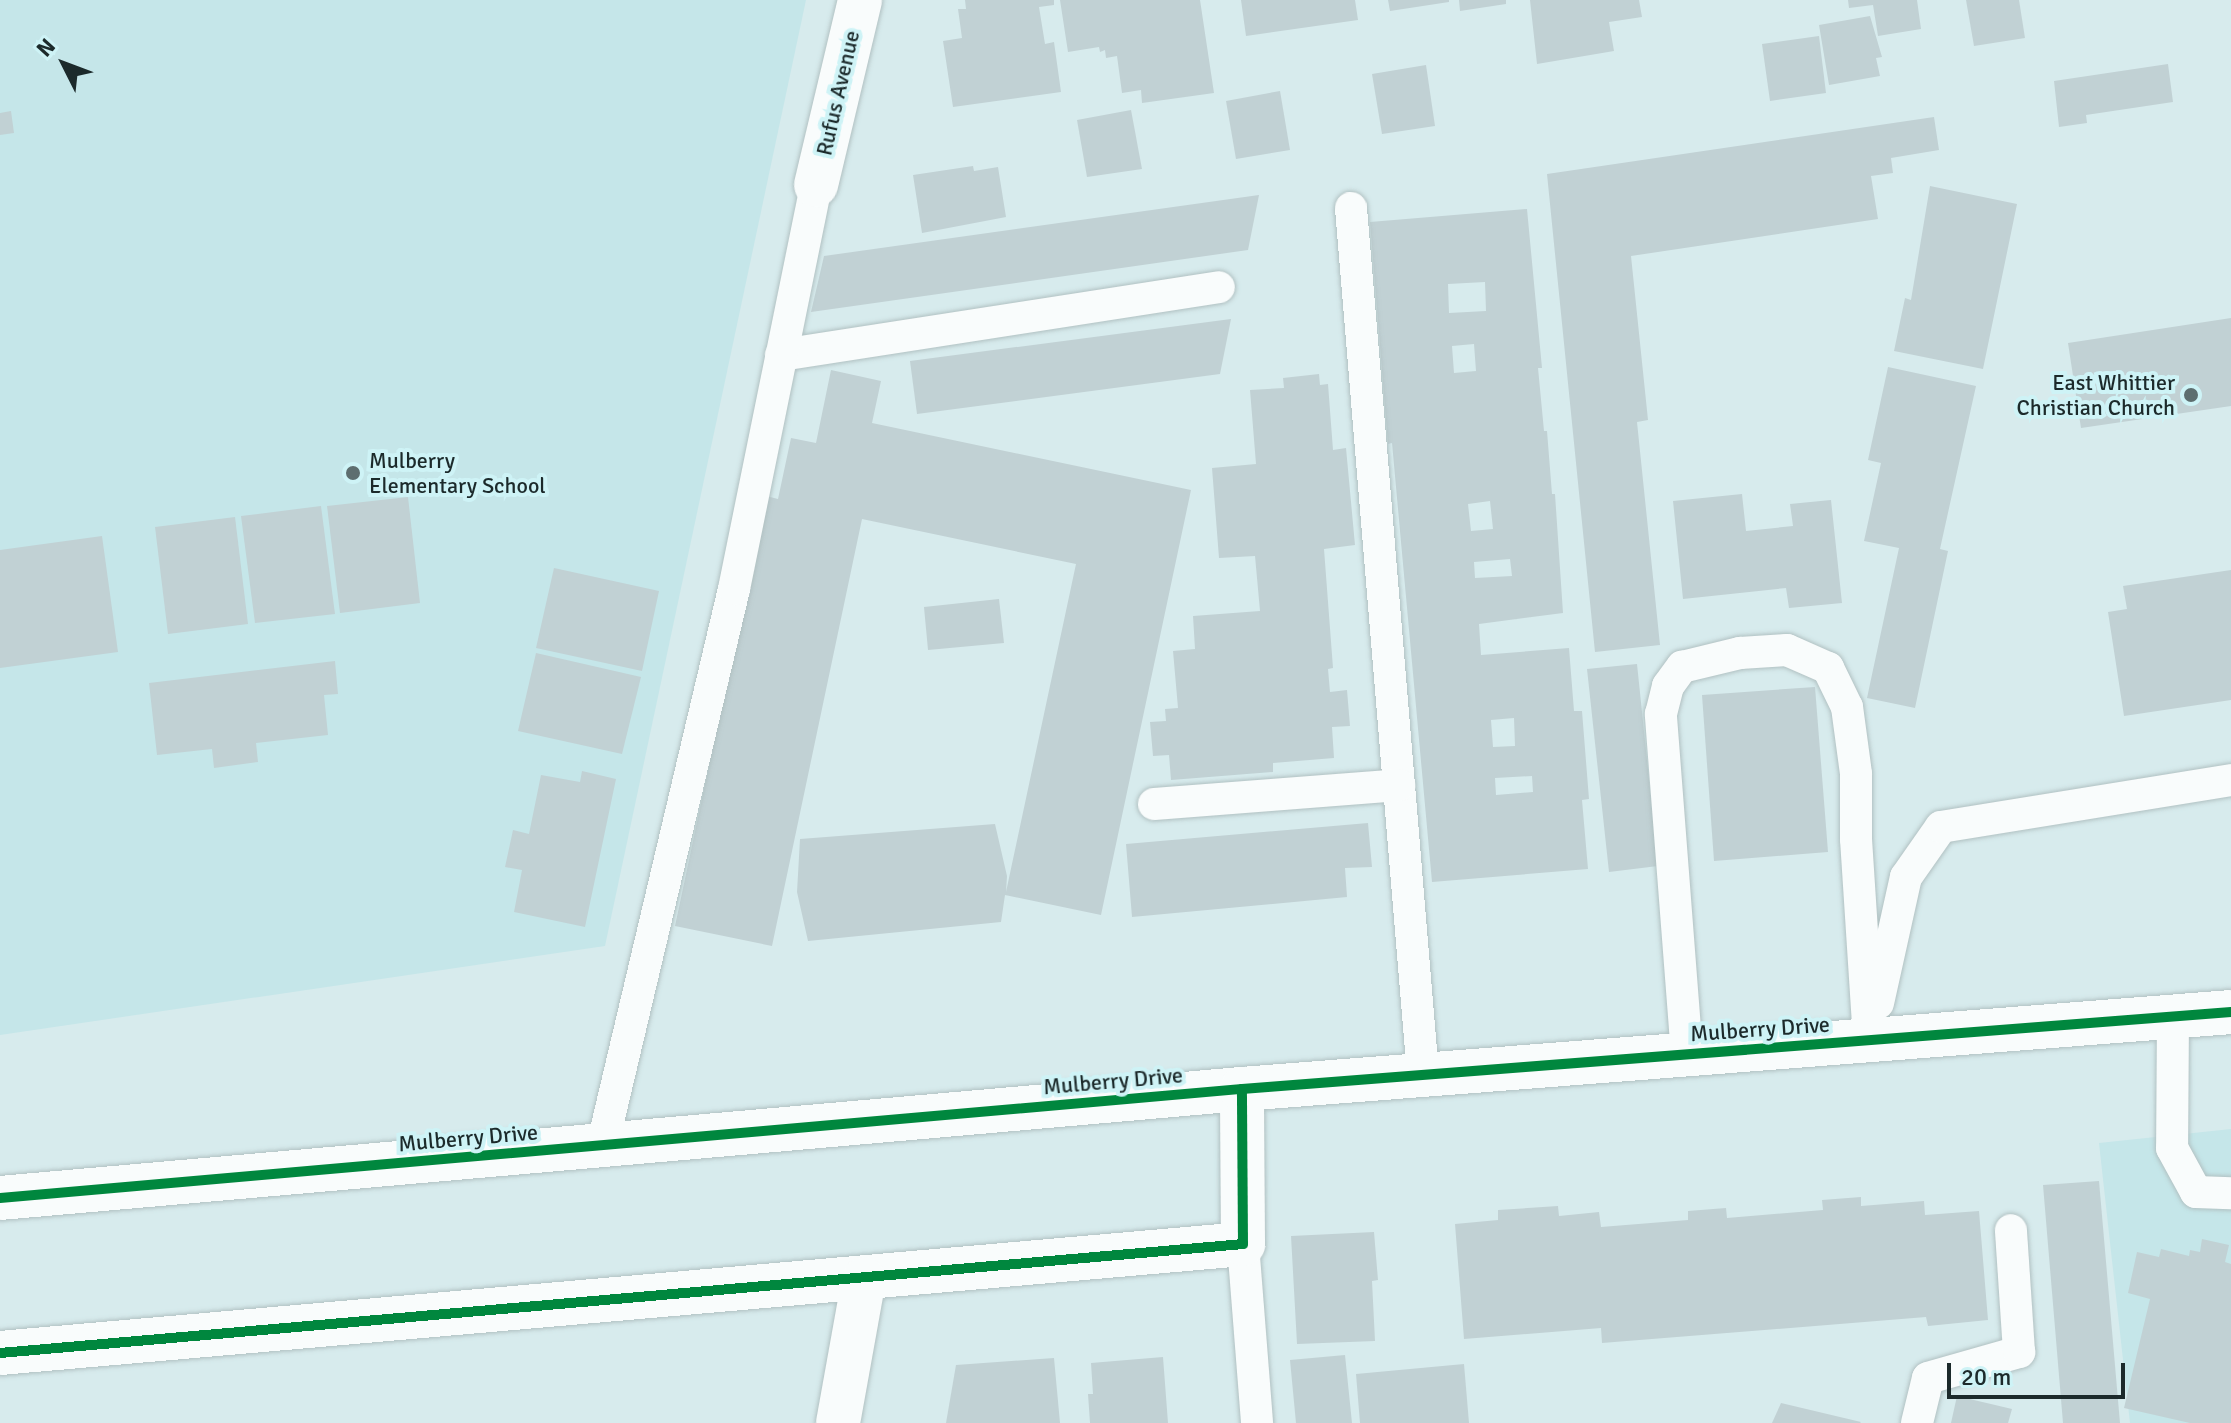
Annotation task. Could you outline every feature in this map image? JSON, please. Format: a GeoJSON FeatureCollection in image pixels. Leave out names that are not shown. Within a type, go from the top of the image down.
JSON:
{"type":"FeatureCollection","features":[{"type":"Feature","properties":{"kind":"main road","name":"Rufus Avenue"},"geometry":{"type":"LineString","coordinates":[[816,185],[860,0]]}},
{"type":"Feature","properties":{"kind":"main road","name":"Mulberry Drive"},"geometry":{"type":"LineString","coordinates":[[0,1198],[1242,1089],[2231,1012]]}},
{"type":"Feature","properties":{"kind":"main road"},"geometry":{"type":"LineString","coordinates":[[0,1353],[1243,1244],[1242,1089]]}},
{"type":"Feature","properties":{"kind":"main road"},"geometry":{"type":"LineString","coordinates":[[838,1423],[864,1279]]}},
{"type":"Feature","properties":{"kind":"lane"},"geometry":{"type":"LineString","coordinates":[[602,1147],[734,589],[816,185]]}},
{"type":"Feature","properties":{"kind":"lane"},"geometry":{"type":"LineString","coordinates":[[1351,208],[1423,1075]]}},
{"type":"Feature","properties":{"kind":"lane"},"geometry":{"type":"LineString","coordinates":[[781,355],[1219,287]]}},
{"type":"Feature","properties":{"kind":"lane"},"geometry":{"type":"LineString","coordinates":[[1687,1055],[1661,714],[1668,686],[1682,667],[1740,653],[1787,650],[1828,668],[1847,707],[1856,774],[1856,839],[1869,1041]]}},
{"type":"Feature","properties":{"kind":"lane"},"geometry":{"type":"LineString","coordinates":[[1869,1041],[1906,877],[1941,827],[2231,780]]}},
{"type":"Feature","properties":{"kind":"lane"},"geometry":{"type":"LineString","coordinates":[[1154,804],[1399,785]]}},
{"type":"Feature","properties":{"kind":"lane"},"geometry":{"type":"LineString","coordinates":[[2173,1016],[2172,1148],[2196,1192],[2231,1193]]}},
{"type":"Feature","properties":{"kind":"lane"},"geometry":{"type":"LineString","coordinates":[[1917,1423],[1928,1378],[2019,1352],[2011,1230]]}},
{"type":"Feature","properties":{"kind":"lane"},"geometry":{"type":"LineString","coordinates":[[1243,1244],[1257,1423]]}},
{"type":"Feature","properties":{"kind":"shaded area","name":"Mulberry Elementary School"},"geometry":{"type":"Polygon","coordinates":[[[0,0],[806,0],[605,946],[0,1035],[0,0]]]}},
{"type":"Feature","properties":{"kind":"shaded area"},"geometry":{"type":"Polygon","coordinates":[[[2231,1129],[2231,1423],[2130,1423],[2099,1143],[2231,1129]]]}},
{"type":"Feature","properties":{"kind":"building"},"geometry":{"type":"Polygon","coordinates":[[[965,0],[1054,0],[1054,5],[1039,7],[1045,44],[1054,42],[1061,92],[953,107],[943,41],[962,38],[958,9],[966,9],[965,0]]]}},
{"type":"Feature","properties":{"kind":"building"},"geometry":{"type":"Polygon","coordinates":[[[1060,0],[1200,0],[1214,93],[1142,103],[1141,90],[1122,93],[1117,56],[1106,58],[1105,50],[1100,52],[1099,47],[1068,52],[1060,0]]]}},
{"type":"Feature","properties":{"kind":"building"},"geometry":{"type":"Polygon","coordinates":[[[1241,0],[1355,0],[1358,20],[1246,36],[1241,0]]]}},
{"type":"Feature","properties":{"kind":"building"},"geometry":{"type":"Polygon","coordinates":[[[1388,0],[1449,0],[1449,2],[1390,11],[1388,0]]]}},
{"type":"Feature","properties":{"kind":"building"},"geometry":{"type":"Polygon","coordinates":[[[1459,0],[1506,0],[1506,4],[1460,11],[1459,0]]]}},
{"type":"Feature","properties":{"kind":"building"},"geometry":{"type":"Polygon","coordinates":[[[1530,0],[1639,0],[1642,17],[1609,22],[1614,51],[1537,64],[1530,0]]]}},
{"type":"Feature","properties":{"kind":"building"},"geometry":{"type":"Polygon","coordinates":[[[1848,0],[1917,0],[1921,29],[1878,36],[1873,5],[1849,8],[1848,0]]]}},
{"type":"Feature","properties":{"kind":"building"},"geometry":{"type":"Polygon","coordinates":[[[1966,0],[2019,0],[2025,38],[1974,46],[1966,0]]]}},
{"type":"Feature","properties":{"kind":"building"},"geometry":{"type":"Polygon","coordinates":[[[1870,16],[1882,57],[1876,58],[1880,76],[1829,85],[1819,25],[1870,16]]]}},
{"type":"Feature","properties":{"kind":"building"},"geometry":{"type":"Polygon","coordinates":[[[1819,36],[1826,93],[1770,101],[1762,44],[1819,36]]]}},
{"type":"Feature","properties":{"kind":"building"},"geometry":{"type":"Polygon","coordinates":[[[2168,64],[2173,102],[2086,115],[2087,123],[2059,127],[2054,81],[2168,64]]]}},
{"type":"Feature","properties":{"kind":"building"},"geometry":{"type":"Polygon","coordinates":[[[1426,65],[1435,126],[1382,134],[1372,74],[1426,65]]]}},
{"type":"Feature","properties":{"kind":"building"},"geometry":{"type":"Polygon","coordinates":[[[1280,91],[1290,150],[1236,159],[1226,101],[1280,91]]]}},
{"type":"Feature","properties":{"kind":"building"},"geometry":{"type":"Polygon","coordinates":[[[1131,110],[1142,169],[1087,177],[1077,120],[1131,110]]]}},
{"type":"Feature","properties":{"kind":"building"},"geometry":{"type":"Polygon","coordinates":[[[11,111],[14,133],[0,135],[0,113],[11,111]]]}},
{"type":"Feature","properties":{"kind":"building"},"geometry":{"type":"Polygon","coordinates":[[[1934,117],[1939,150],[1891,158],[1893,173],[1871,176],[1878,219],[1631,256],[1648,420],[1637,422],[1660,645],[1595,652],[1547,174],[1934,117]]]}},
{"type":"Feature","properties":{"kind":"building"},"geometry":{"type":"Polygon","coordinates":[[[973,166],[974,171],[998,167],[1006,217],[922,233],[913,175],[973,166]]]}},
{"type":"Feature","properties":{"kind":"building"},"geometry":{"type":"Polygon","coordinates":[[[1930,186],[2017,204],[1983,369],[1894,351],[1905,298],[1911,300],[1930,186]]]}},
{"type":"Feature","properties":{"kind":"building"},"geometry":{"type":"Polygon","coordinates":[[[1259,195],[1248,250],[811,312],[824,256],[1259,195]]]}},
{"type":"Feature","properties":{"kind":"building"},"geometry":{"type":"Polygon","coordinates":[[[1527,209],[1542,368],[1538,368],[1552,494],[1555,494],[1563,613],[1479,624],[1481,655],[1569,648],[1574,711],[1582,711],[1589,799],[1582,800],[1588,869],[1432,882],[1392,443],[1388,444],[1370,222],[1527,209]],[[1485,282],[1448,284],[1449,313],[1486,311],[1485,282]],[[1474,344],[1452,346],[1454,373],[1476,371],[1474,344]],[[1490,501],[1468,504],[1471,531],[1493,529],[1490,501]],[[1510,559],[1474,562],[1475,578],[1512,576],[1510,559]],[[1514,718],[1491,720],[1493,747],[1515,746],[1514,718]],[[1532,776],[1495,778],[1496,795],[1533,792],[1532,776]]]}},
{"type":"Feature","properties":{"kind":"building"},"geometry":{"type":"Polygon","coordinates":[[[2231,318],[2231,406],[2081,428],[2068,343],[2231,318]]]}},
{"type":"Feature","properties":{"kind":"building"},"geometry":{"type":"Polygon","coordinates":[[[1231,319],[1220,374],[917,414],[910,361],[1231,319]]]}},
{"type":"Feature","properties":{"kind":"building"},"geometry":{"type":"Polygon","coordinates":[[[1888,367],[1976,386],[1940,549],[1948,551],[1915,708],[1867,698],[1899,548],[1864,541],[1881,463],[1868,460],[1888,367]]]}},
{"type":"Feature","properties":{"kind":"building"},"geometry":{"type":"Polygon","coordinates":[[[831,370],[881,381],[872,423],[1191,490],[1101,915],[1005,895],[1001,922],[808,941],[797,892],[800,839],[995,824],[1007,876],[1006,892],[1076,564],[862,519],[772,946],[675,926],[766,496],[778,499],[791,438],[816,443],[831,370]]]}},
{"type":"Feature","properties":{"kind":"building"},"geometry":{"type":"Polygon","coordinates":[[[1319,374],[1320,385],[1328,384],[1333,450],[1346,448],[1355,545],[1324,549],[1333,668],[1328,669],[1330,692],[1347,690],[1350,726],[1332,727],[1334,758],[1273,763],[1273,772],[1171,780],[1169,755],[1153,756],[1150,722],[1166,721],[1165,709],[1178,708],[1173,651],[1195,649],[1193,616],[1260,611],[1255,556],[1219,558],[1212,468],[1256,464],[1250,390],[1284,388],[1283,378],[1319,374]]]}},
{"type":"Feature","properties":{"kind":"building"},"geometry":{"type":"Polygon","coordinates":[[[1742,494],[1746,531],[1793,526],[1790,504],[1831,500],[1842,603],[1789,608],[1786,588],[1683,599],[1673,501],[1742,494]]]}},
{"type":"Feature","properties":{"kind":"building"},"geometry":{"type":"Polygon","coordinates":[[[408,497],[420,603],[340,613],[327,506],[408,497]]]}},
{"type":"Feature","properties":{"kind":"building"},"geometry":{"type":"Polygon","coordinates":[[[321,506],[335,614],[255,623],[241,516],[321,506]]]}},
{"type":"Feature","properties":{"kind":"building"},"geometry":{"type":"Polygon","coordinates":[[[235,517],[248,624],[168,634],[155,527],[235,517]]]}},
{"type":"Feature","properties":{"kind":"building"},"geometry":{"type":"Polygon","coordinates":[[[102,536],[118,652],[0,668],[0,550],[102,536]]]}},
{"type":"Feature","properties":{"kind":"building"},"geometry":{"type":"Polygon","coordinates":[[[554,568],[659,591],[642,671],[536,648],[554,568]]]}},
{"type":"Feature","properties":{"kind":"building"},"geometry":{"type":"Polygon","coordinates":[[[2231,570],[2231,700],[2124,716],[2108,612],[2127,609],[2123,586],[2231,570]]]}},
{"type":"Feature","properties":{"kind":"building"},"geometry":{"type":"Polygon","coordinates":[[[999,599],[1004,643],[928,650],[924,607],[999,599]]]}},
{"type":"Feature","properties":{"kind":"building"},"geometry":{"type":"Polygon","coordinates":[[[536,653],[641,677],[622,754],[518,731],[536,653]]]}},
{"type":"Feature","properties":{"kind":"building"},"geometry":{"type":"Polygon","coordinates":[[[335,661],[338,694],[324,695],[328,735],[256,743],[258,762],[214,768],[212,749],[157,755],[149,683],[335,661]]]}},
{"type":"Feature","properties":{"kind":"building"},"geometry":{"type":"Polygon","coordinates":[[[1637,664],[1658,866],[1609,872],[1587,669],[1637,664]]]}},
{"type":"Feature","properties":{"kind":"building"},"geometry":{"type":"Polygon","coordinates":[[[1815,687],[1828,852],[1714,861],[1702,695],[1815,687]]]}},
{"type":"Feature","properties":{"kind":"building"},"geometry":{"type":"Polygon","coordinates":[[[582,771],[616,779],[585,927],[514,912],[522,870],[505,867],[513,830],[529,834],[541,775],[580,782],[582,771]]]}},
{"type":"Feature","properties":{"kind":"building"},"geometry":{"type":"Polygon","coordinates":[[[1368,823],[1372,867],[1345,868],[1347,897],[1132,917],[1126,844],[1368,823]]]}},
{"type":"Feature","properties":{"kind":"building"},"geometry":{"type":"Polygon","coordinates":[[[2099,1181],[2120,1423],[2063,1423],[2043,1185],[2099,1181]]]}},
{"type":"Feature","properties":{"kind":"building"},"geometry":{"type":"Polygon","coordinates":[[[1861,1197],[1861,1206],[1924,1201],[1925,1215],[1979,1211],[1988,1320],[1928,1326],[1926,1317],[1602,1343],[1601,1328],[1464,1339],[1455,1224],[1498,1220],[1498,1210],[1558,1206],[1559,1216],[1599,1212],[1601,1227],[1688,1220],[1688,1211],[1726,1208],[1727,1218],[1823,1210],[1822,1200],[1861,1197]]]}},
{"type":"Feature","properties":{"kind":"building"},"geometry":{"type":"Polygon","coordinates":[[[1374,1232],[1378,1280],[1372,1281],[1375,1341],[1297,1344],[1291,1236],[1374,1232]]]}},
{"type":"Feature","properties":{"kind":"building"},"geometry":{"type":"Polygon","coordinates":[[[2202,1239],[2229,1245],[2225,1262],[2231,1264],[2231,1423],[2190,1423],[2124,1408],[2150,1299],[2128,1293],[2137,1252],[2159,1257],[2161,1249],[2189,1256],[2190,1250],[2200,1252],[2202,1239]]]}},
{"type":"Feature","properties":{"kind":"building"},"geometry":{"type":"Polygon","coordinates":[[[1345,1355],[1352,1423],[1296,1423],[1290,1360],[1345,1355]]]}},
{"type":"Feature","properties":{"kind":"building"},"geometry":{"type":"Polygon","coordinates":[[[1163,1357],[1168,1423],[1090,1423],[1088,1394],[1093,1394],[1091,1363],[1163,1357]]]}},
{"type":"Feature","properties":{"kind":"building"},"geometry":{"type":"Polygon","coordinates":[[[1054,1358],[1060,1423],[946,1423],[956,1365],[1054,1358]]]}},
{"type":"Feature","properties":{"kind":"building"},"geometry":{"type":"Polygon","coordinates":[[[1464,1364],[1469,1423],[1360,1423],[1356,1374],[1464,1364]]]}},
{"type":"Feature","properties":{"kind":"building"},"geometry":{"type":"Polygon","coordinates":[[[1957,1396],[2012,1409],[2008,1423],[1951,1423],[1957,1396]]]}},
{"type":"Feature","properties":{"kind":"building"},"geometry":{"type":"Polygon","coordinates":[[[1781,1403],[1861,1422],[1772,1423],[1781,1403]]]}},
{"type":"Feature","properties":{"kind":"cycle path"},"geometry":{"type":"LineString","coordinates":[[0,1198],[1242,1089],[2231,1012]]}},
{"type":"Feature","properties":{"kind":"cycle path"},"geometry":{"type":"LineString","coordinates":[[0,1353],[1243,1244],[1242,1089]]}},
{"type":"Feature","properties":{"kind":"place","name":"East Whittier Christian Church"},"geometry":{"type":"Point","coordinates":[2191,395]}},
{"type":"Feature","properties":{"kind":"place","name":"Mulberry Elementary School"},"geometry":{"type":"Point","coordinates":[353,473]}}]}
